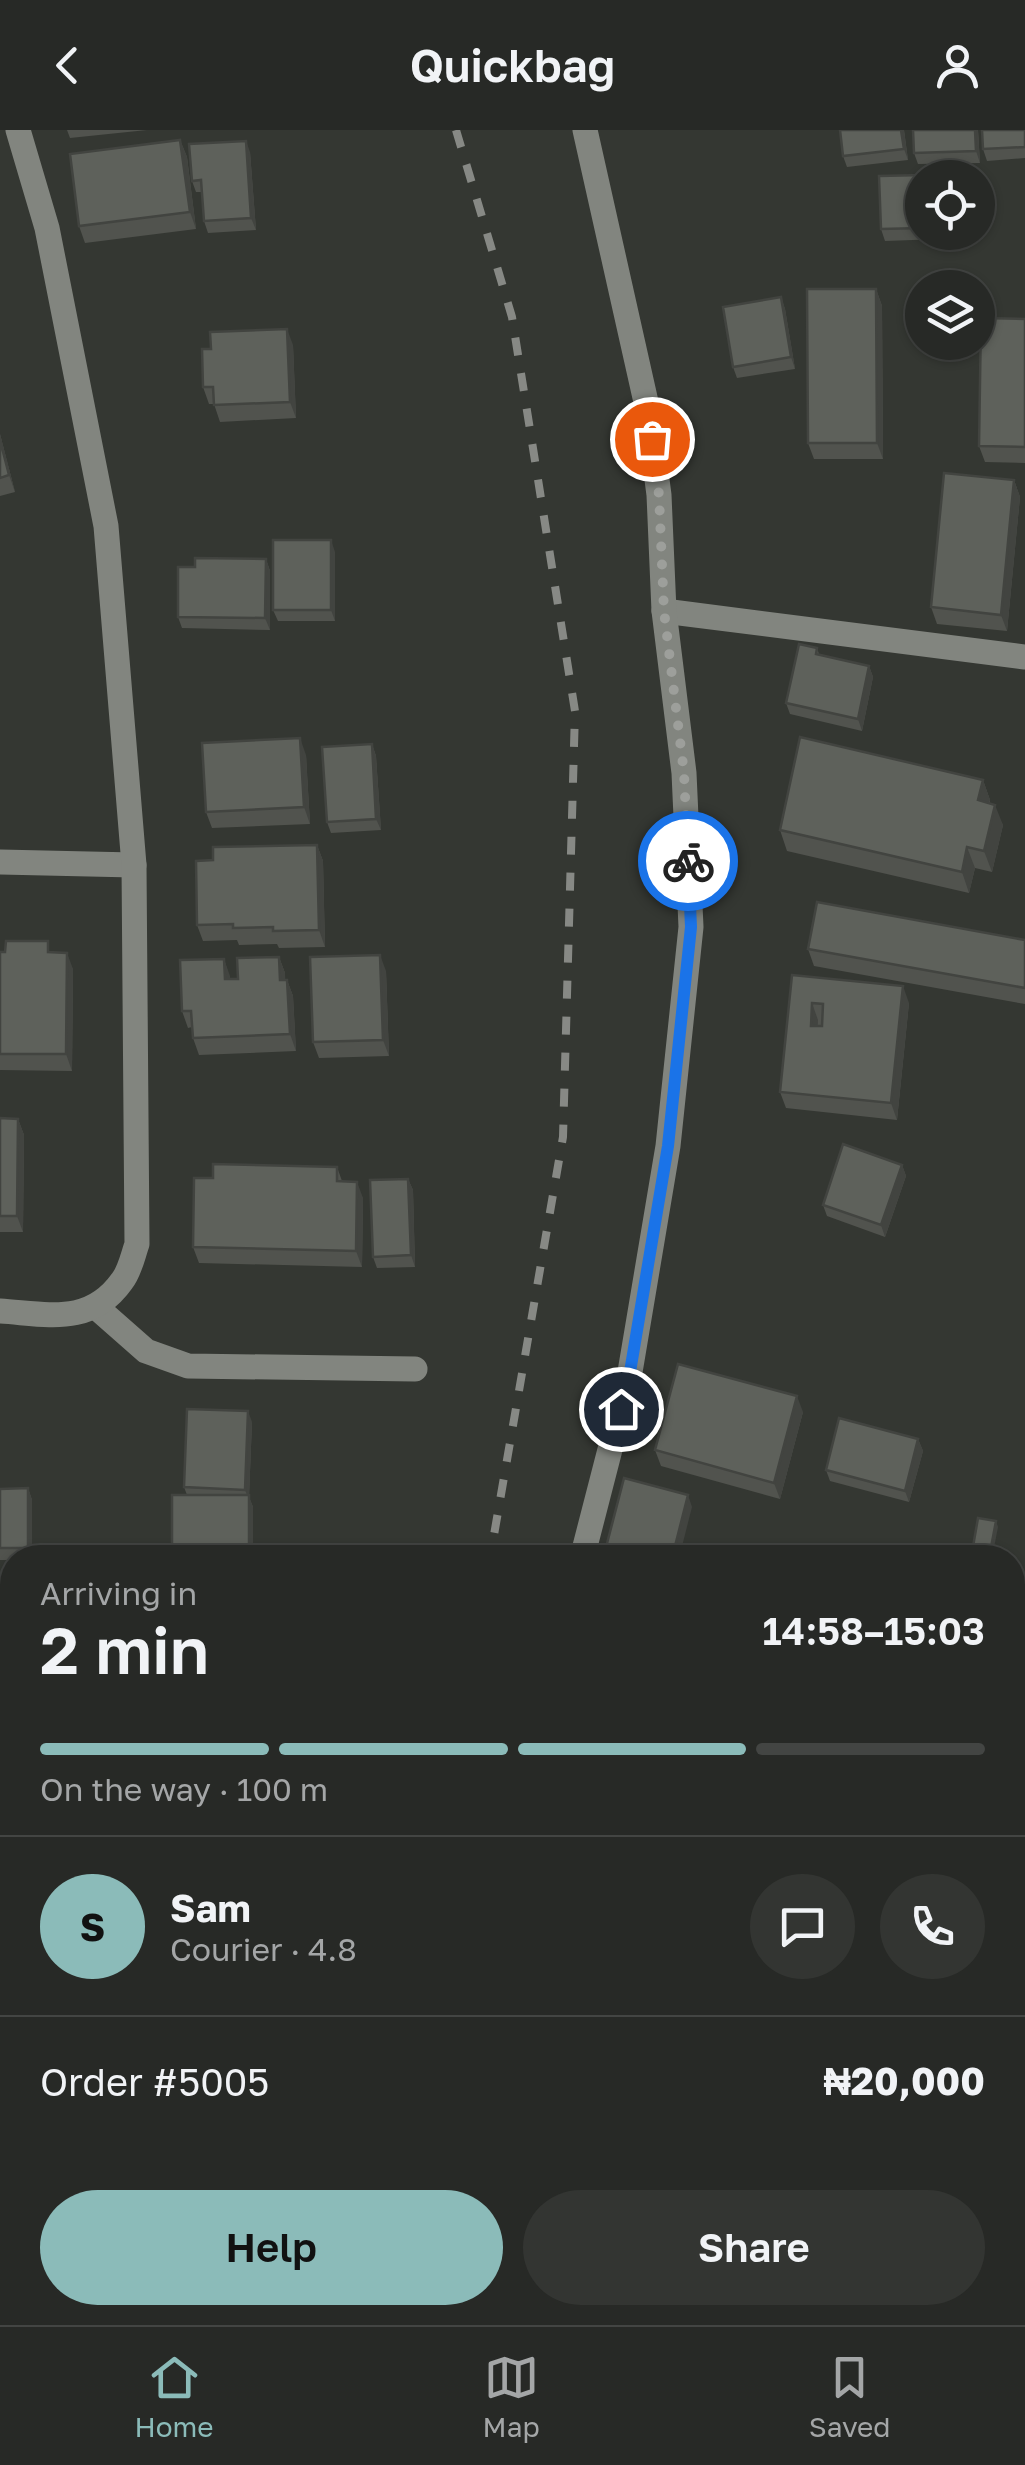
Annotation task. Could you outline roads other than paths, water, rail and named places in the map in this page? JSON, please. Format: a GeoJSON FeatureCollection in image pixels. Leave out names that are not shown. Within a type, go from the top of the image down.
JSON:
{"type":"FeatureCollection","features":[{"type":"Feature","properties":{"kind":"street"},"geometry":{"type":"LineString","coordinates":[[0,1312],[62,1316],[96,1307],[124,1279],[137,1244],[134,865],[106,526],[47,228],[18,130]]}},
{"type":"Feature","properties":{"kind":"street"},"geometry":{"type":"LineString","coordinates":[[585,130],[648,410],[659,495],[664,611],[684,773],[691,927],[668,1146],[630,1372],[585,1545]]}},
{"type":"Feature","properties":{"kind":"street"},"geometry":{"type":"LineString","coordinates":[[664,611],[1025,657]]}},
{"type":"Feature","properties":{"kind":"street"},"geometry":{"type":"LineString","coordinates":[[0,862],[134,865]]}},
{"type":"Feature","properties":{"kind":"street"},"geometry":{"type":"LineString","coordinates":[[96,1307],[146,1351],[188,1366],[416,1369]]}},
{"type":"Feature","properties":{"kind":"railway"},"geometry":{"type":"LineString","coordinates":[[456,130],[512,317],[575,711],[563,1137],[492,1545]]}}]}
